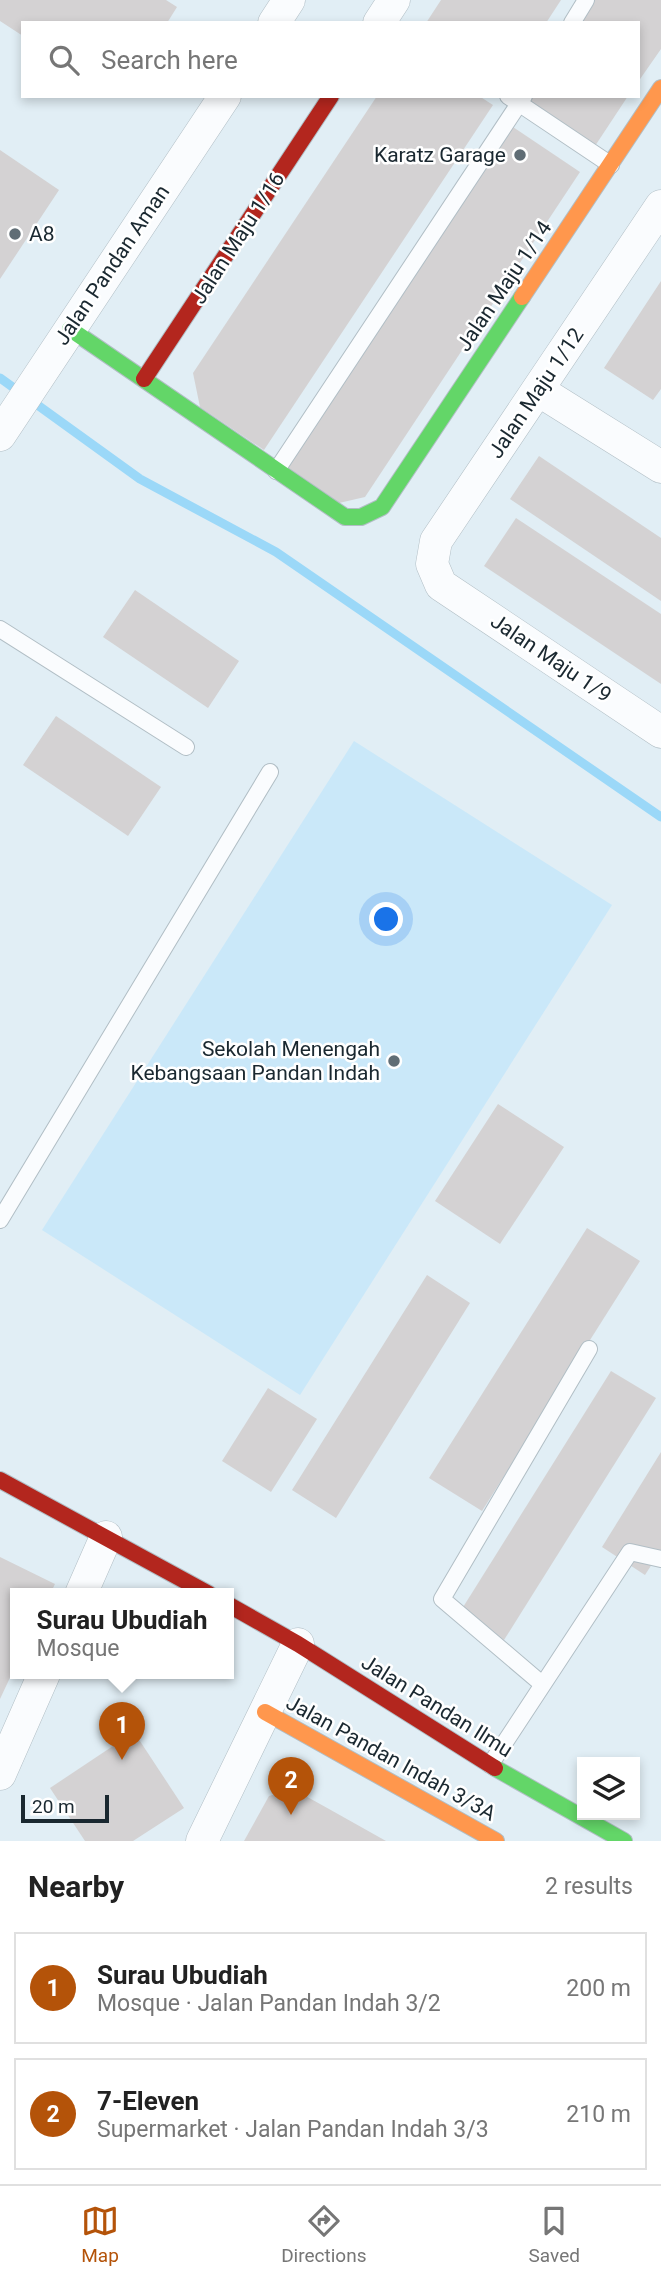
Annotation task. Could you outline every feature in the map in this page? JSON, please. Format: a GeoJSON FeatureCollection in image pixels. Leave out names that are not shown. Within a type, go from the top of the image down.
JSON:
{"type":"FeatureCollection","features":[{"type":"Feature","properties":{"kind":"street"},"geometry":{"type":"LineString","coordinates":[[275,21],[289,0]]}},
{"type":"Feature","properties":{"kind":"street","name":"Jalan Maju 1/14"},"geometry":{"type":"LineString","coordinates":[[276,471],[345,517],[361,517],[382,507],[661,88]]}},
{"type":"Feature","properties":{"kind":"street","name":"Jalan Pandan Aman"},"geometry":{"type":"LineString","coordinates":[[6,425],[224,98]]}},
{"type":"Feature","properties":{"kind":"street","name":"Jalan Maju 1/16"},"geometry":{"type":"LineString","coordinates":[[145,379],[330,98]]}},
{"type":"Feature","properties":{"kind":"street","name":"Jalan Maju 1/12"},"geometry":{"type":"LineString","coordinates":[[441,585],[432,564],[436,541],[661,206]]}},
{"type":"Feature","properties":{"kind":"street"},"geometry":{"type":"LineString","coordinates":[[70,329],[276,471]]}},
{"type":"Feature","properties":{"kind":"street"},"geometry":{"type":"LineString","coordinates":[[538,390],[661,467]]}},
{"type":"Feature","properties":{"kind":"street","name":"Jalan Maju 1/9"},"geometry":{"type":"LineString","coordinates":[[441,585],[661,732]]}},
{"type":"Feature","properties":{"kind":"street"},"geometry":{"type":"LineString","coordinates":[[0,1480],[198,1588]]}},
{"type":"Feature","properties":{"kind":"street"},"geometry":{"type":"LineString","coordinates":[[83,1588],[106,1537]]}},
{"type":"Feature","properties":{"kind":"street","name":"Jalan Pandan Ilmu"},"geometry":{"type":"LineString","coordinates":[[234,1608],[299,1644],[490,1765],[624,1841]]}},
{"type":"Feature","properties":{"kind":"street"},"geometry":{"type":"LineString","coordinates":[[202,1841],[299,1644]]}},
{"type":"Feature","properties":{"kind":"street"},"geometry":{"type":"LineString","coordinates":[[0,1773],[42,1679]]}},
{"type":"Feature","properties":{"kind":"street","name":"Jalan Pandan Indah 3/3A"},"geometry":{"type":"LineString","coordinates":[[265,1713],[496,1841]]}},
{"type":"Feature","properties":{"kind":"lane"},"geometry":{"type":"LineString","coordinates":[[573,21],[586,0]]}},
{"type":"Feature","properties":{"kind":"lane"},"geometry":{"type":"LineString","coordinates":[[276,471],[517,99],[611,165]]}},
{"type":"Feature","properties":{"kind":"lane"},"geometry":{"type":"LineString","coordinates":[[0,629],[186,747]]}},
{"type":"Feature","properties":{"kind":"lane"},"geometry":{"type":"LineString","coordinates":[[0,1220],[6,1194],[271,772]]}},
{"type":"Feature","properties":{"kind":"lane"},"geometry":{"type":"LineString","coordinates":[[542,1684],[442,1599],[589,1349]]}},
{"type":"Feature","properties":{"kind":"lane"},"geometry":{"type":"LineString","coordinates":[[490,1765],[630,1552],[661,1559]]}},
{"type":"Feature","properties":{"kind":"shaded area"},"geometry":{"type":"Polygon","coordinates":[[[354,741],[612,905],[300,1395],[42,1230],[354,741]]]}},
{"type":"Feature","properties":{"kind":"building"},"geometry":{"type":"Polygon","coordinates":[[[0,0],[166,0],[177,7],[168,21],[21,21],[21,35],[0,21],[0,0]]]}},
{"type":"Feature","properties":{"kind":"building"},"geometry":{"type":"Polygon","coordinates":[[[441,0],[561,0],[547,21],[427,21],[441,0]]]}},
{"type":"Feature","properties":{"kind":"building"},"geometry":{"type":"Polygon","coordinates":[[[594,0],[661,0],[661,49],[640,79],[640,21],[580,21],[594,0]]]}},
{"type":"Feature","properties":{"kind":"building"},"geometry":{"type":"Polygon","coordinates":[[[376,98],[482,98],[493,105],[264,450],[200,407],[193,373],[376,98]]]}},
{"type":"Feature","properties":{"kind":"building"},"geometry":{"type":"Polygon","coordinates":[[[527,98],[627,98],[595,146],[527,98]]]}},
{"type":"Feature","properties":{"kind":"building"},"geometry":{"type":"Polygon","coordinates":[[[510,125],[580,172],[365,497],[339,503],[284,466],[510,125]]]}},
{"type":"Feature","properties":{"kind":"building","name":"A8"},"geometry":{"type":"Polygon","coordinates":[[[0,150],[59,190],[0,279],[0,150]]]}},
{"type":"Feature","properties":{"kind":"building"},"geometry":{"type":"Polygon","coordinates":[[[661,281],[661,389],[653,400],[604,368],[661,281]]]}},
{"type":"Feature","properties":{"kind":"building"},"geometry":{"type":"Polygon","coordinates":[[[539,456],[661,538],[661,601],[510,499],[539,456]]]}},
{"type":"Feature","properties":{"kind":"building"},"geometry":{"type":"Polygon","coordinates":[[[516,518],[661,614],[661,684],[484,566],[516,518]]]}},
{"type":"Feature","properties":{"kind":"building"},"geometry":{"type":"Polygon","coordinates":[[[135,590],[239,661],[208,708],[103,637],[135,590]]]}},
{"type":"Feature","properties":{"kind":"building"},"geometry":{"type":"Polygon","coordinates":[[[56,716],[161,787],[128,836],[23,765],[56,716]]]}},
{"type":"Feature","properties":{"kind":"building"},"geometry":{"type":"Polygon","coordinates":[[[498,1104],[564,1147],[500,1244],[435,1201],[498,1104]]]}},
{"type":"Feature","properties":{"kind":"building"},"geometry":{"type":"Polygon","coordinates":[[[587,1228],[640,1261],[482,1511],[429,1478],[587,1228]]]}},
{"type":"Feature","properties":{"kind":"building"},"geometry":{"type":"Polygon","coordinates":[[[427,1275],[470,1303],[336,1518],[292,1490],[427,1275]]]}},
{"type":"Feature","properties":{"kind":"building"},"geometry":{"type":"Polygon","coordinates":[[[611,1371],[656,1398],[504,1640],[460,1612],[611,1371]]]}},
{"type":"Feature","properties":{"kind":"building"},"geometry":{"type":"Polygon","coordinates":[[[268,1388],[317,1419],[271,1492],[222,1461],[268,1388]]]}},
{"type":"Feature","properties":{"kind":"building"},"geometry":{"type":"Polygon","coordinates":[[[661,1452],[661,1550],[645,1575],[602,1547],[661,1452]]]}},
{"type":"Feature","properties":{"kind":"building"},"geometry":{"type":"Polygon","coordinates":[[[0,1557],[55,1584],[53,1588],[10,1588],[10,1678],[0,1699],[0,1557]]]}},
{"type":"Feature","properties":{"kind":"building"},"geometry":{"type":"Polygon","coordinates":[[[134,1732],[184,1808],[133,1841],[85,1841],[50,1788],[134,1732]]]}},
{"type":"Feature","properties":{"kind":"building"},"geometry":{"type":"Polygon","coordinates":[[[293,1789],[386,1841],[244,1841],[269,1796],[293,1789]]]}},
{"type":"Feature","properties":{"kind":"waterway"},"geometry":{"type":"LineString","coordinates":[[0,378],[140,479],[276,552],[661,817]]}},
{"type":"Feature","properties":{"kind":"traffic: fast"},"geometry":{"type":"LineString","coordinates":[[70,329],[345,517],[361,517],[382,507],[522,297]]}},
{"type":"Feature","properties":{"kind":"traffic: fast"},"geometry":{"type":"LineString","coordinates":[[495,1768],[624,1841]]}},
{"type":"Feature","properties":{"kind":"traffic: slow"},"geometry":{"type":"LineString","coordinates":[[522,297],[661,88]]}},
{"type":"Feature","properties":{"kind":"traffic: slow"},"geometry":{"type":"LineString","coordinates":[[265,1712],[496,1841]]}},
{"type":"Feature","properties":{"kind":"traffic: jam"},"geometry":{"type":"LineString","coordinates":[[144,379],[330,98]]}},
{"type":"Feature","properties":{"kind":"traffic: jam"},"geometry":{"type":"LineString","coordinates":[[0,1480],[198,1588]]}},
{"type":"Feature","properties":{"kind":"traffic: jam"},"geometry":{"type":"LineString","coordinates":[[234,1608],[298,1644],[495,1768]]}},
{"type":"Feature","properties":{"kind":"place","name":"Karatz Garage"},"geometry":{"type":"Point","coordinates":[520,155]}},
{"type":"Feature","properties":{"kind":"place","name":"A8"},"geometry":{"type":"Point","coordinates":[15,234]}},
{"type":"Feature","properties":{"kind":"place","name":"Sekolah Menengah Kebangsaan Pandan Indah"},"geometry":{"type":"Point","coordinates":[394,1061]}},
{"type":"Feature","properties":{"kind":"place","name":"Surau Ubudiah"},"geometry":{"type":"Point","coordinates":[122,1760]}},
{"type":"Feature","properties":{"kind":"place","name":"7-Eleven"},"geometry":{"type":"Point","coordinates":[291,1815]}}]}
